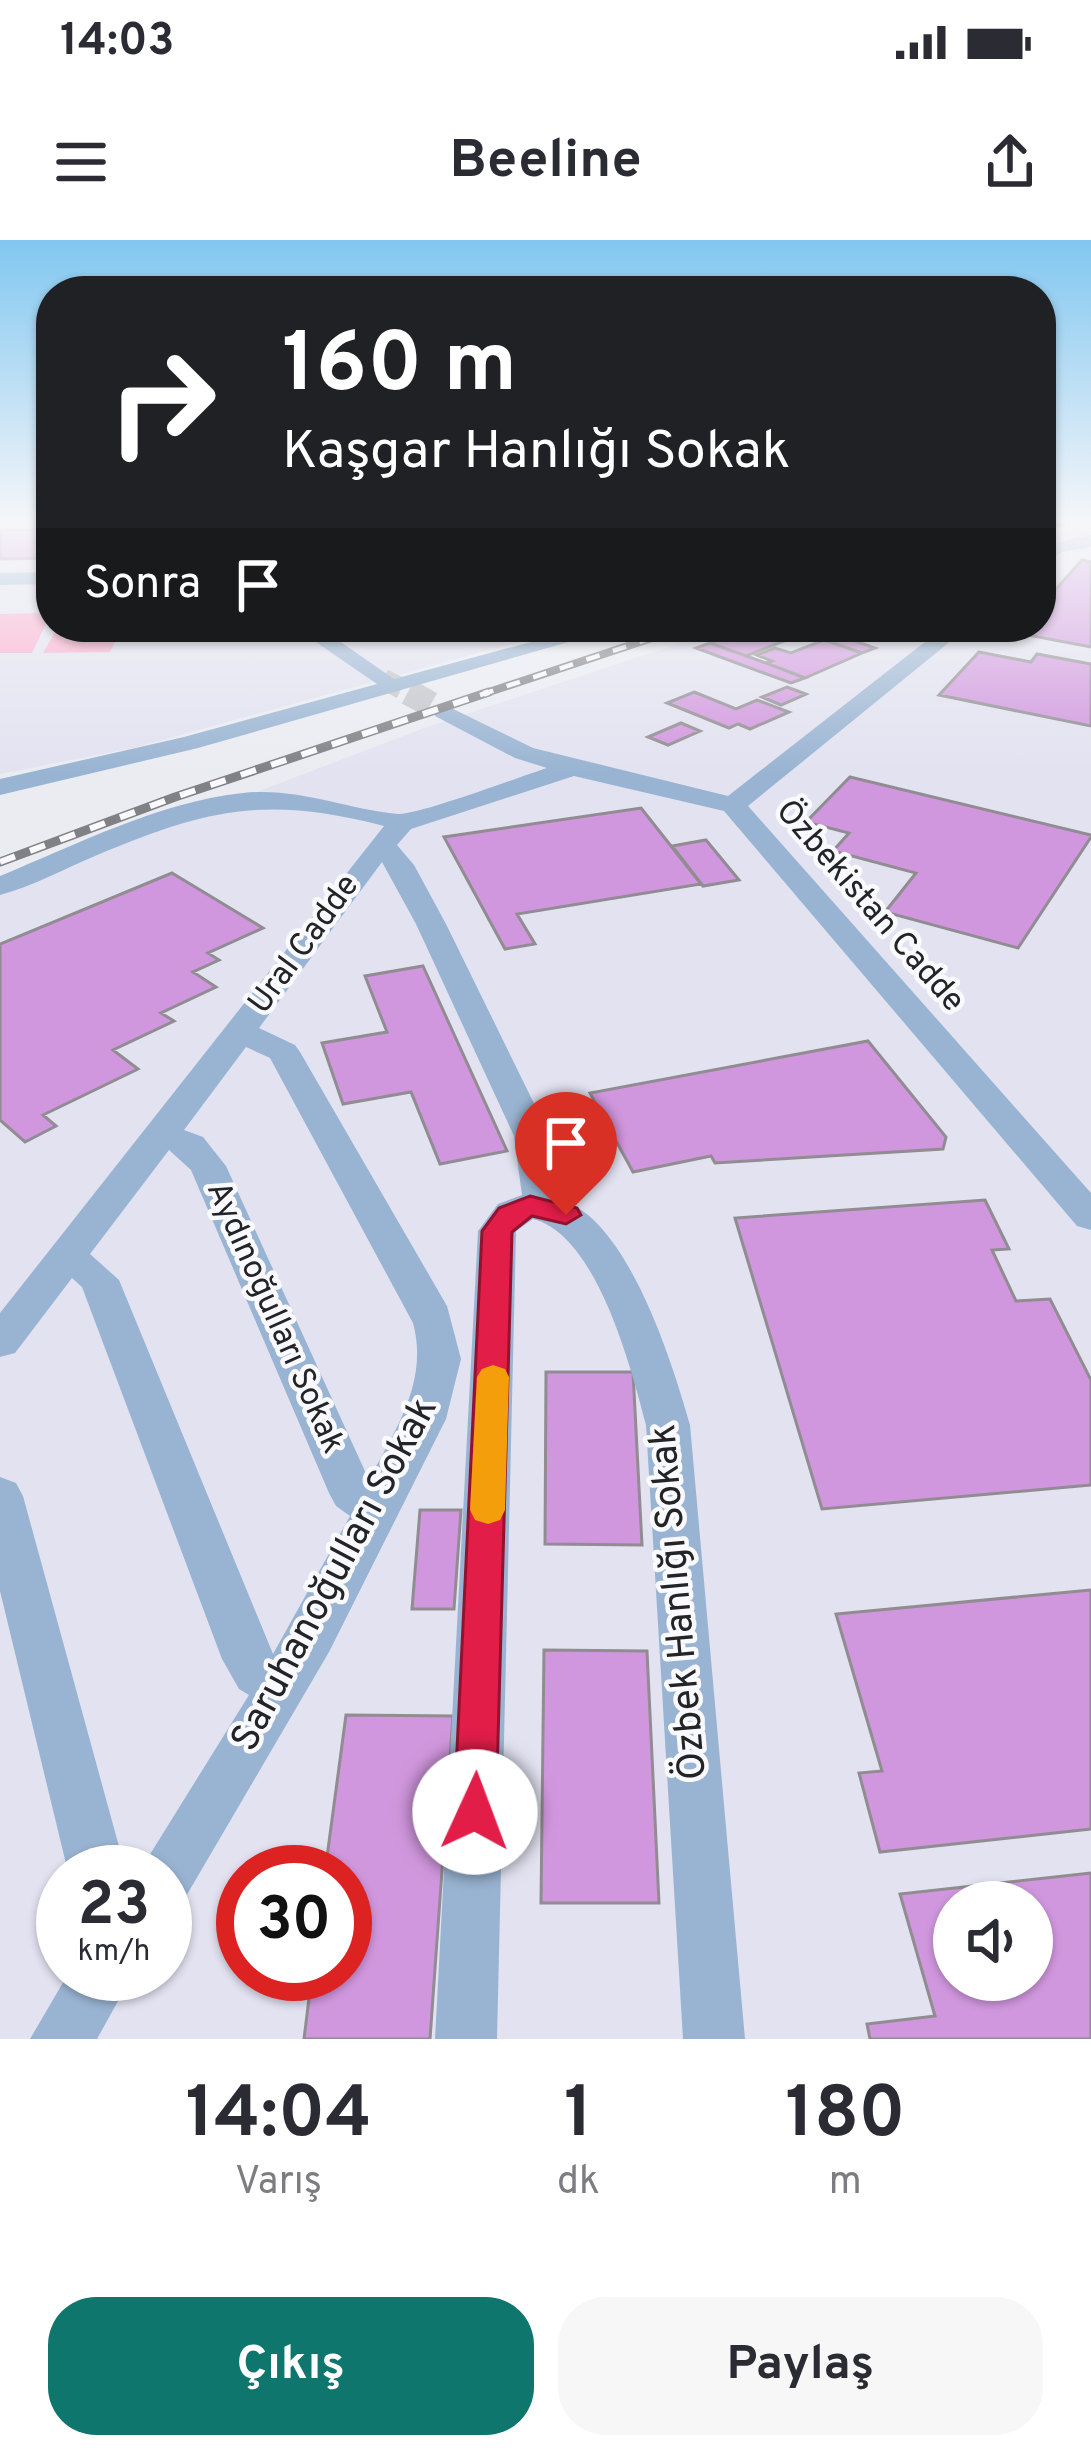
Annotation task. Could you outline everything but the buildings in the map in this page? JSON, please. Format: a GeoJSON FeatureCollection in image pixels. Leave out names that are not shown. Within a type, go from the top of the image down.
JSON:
{"type":"FeatureCollection","features":[{"type":"Feature","properties":{"kind":"street"},"geometry":{"type":"LineString","coordinates":[[328,642],[383,679]]}},
{"type":"Feature","properties":{"kind":"street"},"geometry":{"type":"LineString","coordinates":[[0,787],[189,743],[556,642]]}},
{"type":"Feature","properties":{"kind":"street","name":"Özbekistan Cadde"},"geometry":{"type":"LineString","coordinates":[[938,642],[733,806],[1091,1217]]}},
{"type":"Feature","properties":{"kind":"street"},"geometry":{"type":"LineString","coordinates":[[443,711],[524,753],[733,806]]}},
{"type":"Feature","properties":{"kind":"street"},"geometry":{"type":"LineString","coordinates":[[0,886],[174,819],[235,801],[284,801],[391,834],[573,768]]}},
{"type":"Feature","properties":{"kind":"street"},"geometry":{"type":"LineString","coordinates":[[391,834],[400,865],[532,1136],[543,1206],[518,1209],[497,1231],[466,2039]]}},
{"type":"Feature","properties":{"kind":"street","name":"Ural Cadde"},"geometry":{"type":"LineString","coordinates":[[0,1342],[391,834]]}},
{"type":"Feature","properties":{"kind":"street","name":"Saruhanoğulları Sokak"},"geometry":{"type":"LineString","coordinates":[[185,1845],[280,1687],[377,1510],[431,1400],[440,1368],[439,1336],[427,1306],[283,1052],[240,1032]]}},
{"type":"Feature","properties":{"kind":"street","name":"Aydınoğulları Sokak"},"geometry":{"type":"LineString","coordinates":[[162,1135],[183,1141],[203,1157],[352,1493],[377,1510]]}},
{"type":"Feature","properties":{"kind":"street","name":"Özbek Hanlığı Sokak"},"geometry":{"type":"LineString","coordinates":[[543,1206],[566,1215],[608,1270],[646,1346],[668,1425],[714,2039]]}},
{"type":"Feature","properties":{"kind":"street"},"geometry":{"type":"LineString","coordinates":[[63,1261],[89,1269],[98,1280],[248,1659],[257,1673],[280,1687]]}},
{"type":"Feature","properties":{"kind":"street"},"geometry":{"type":"LineString","coordinates":[[0,1496],[90,1845]]}},
{"type":"Feature","properties":{"kind":"street"},"geometry":{"type":"LineString","coordinates":[[61,2039],[86,2001]]}},
{"type":"Feature","properties":{"kind":"shaded area"},"geometry":{"type":"Polygon","coordinates":[[[0,603],[36,603],[36,642],[518,642],[137,747],[0,774],[0,603]]]}},
{"type":"Feature","properties":{"kind":"shaded area"},"geometry":{"type":"Polygon","coordinates":[[[1056,603],[1091,603],[1091,2039],[0,2039],[0,890],[427,727],[684,642],[1056,642],[1056,603]]]}},
{"type":"Feature","properties":{"kind":"shaded area"},"geometry":{"type":"Polygon","coordinates":[[[36,613],[37,642],[32,653],[0,653],[0,614],[36,613]]]}},
{"type":"Feature","properties":{"kind":"shaded area"},"geometry":{"type":"Polygon","coordinates":[[[49,642],[115,642],[110,652],[43,653],[49,642]]]}},
{"type":"Feature","properties":{"kind":"tunnel"},"geometry":{"type":"LineString","coordinates":[[383,679],[414,695]]}},
{"type":"Feature","properties":{"kind":"tunnel"},"geometry":{"type":"LineString","coordinates":[[408,692],[443,711]]}},
{"type":"Feature","properties":{"kind":"railway"},"geometry":{"type":"LineString","coordinates":[[484,694],[640,642]]}},
{"type":"Feature","properties":{"kind":"railway"},"geometry":{"type":"LineString","coordinates":[[484,694],[489,692]]}},
{"type":"Feature","properties":{"kind":"railway"},"geometry":{"type":"LineString","coordinates":[[0,862],[175,797],[484,694]]}},
{"type":"Feature","properties":{"kind":"slow traffic"},"geometry":{"type":"LineString","coordinates":[[488,1510],[493,1377]]}},
{"type":"Feature","properties":{"kind":"route"},"geometry":{"type":"LineString","coordinates":[[475,1812],[497,1231],[509,1215],[530,1205],[566,1215]]}}]}
